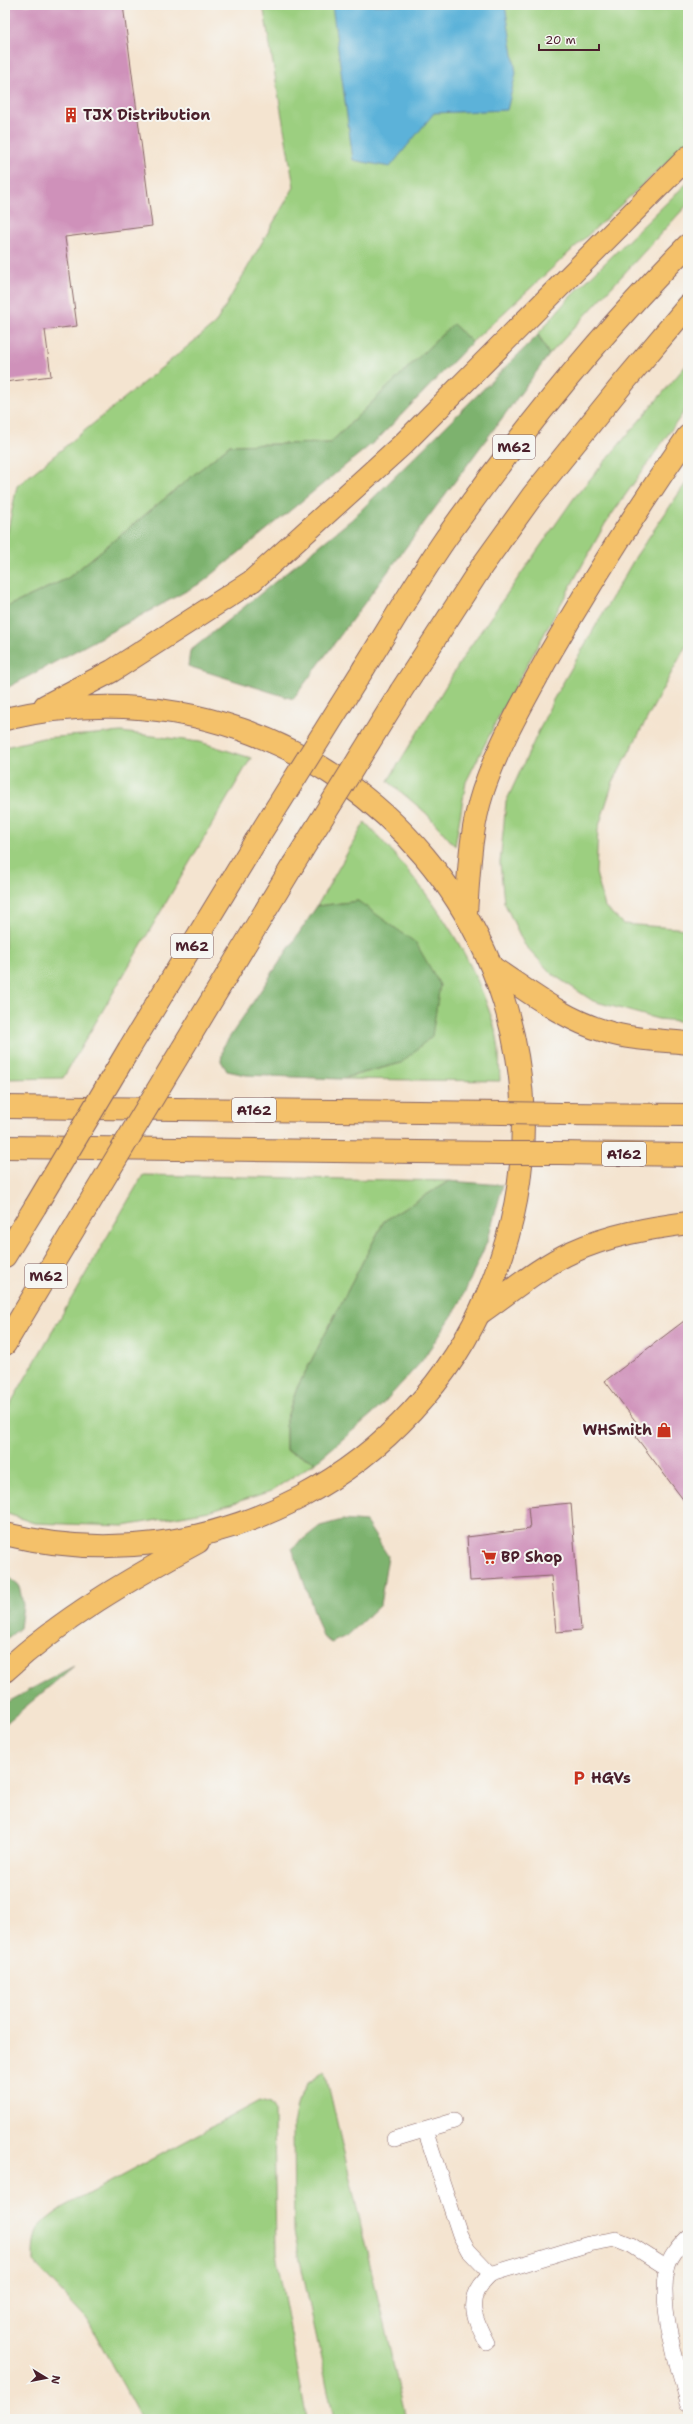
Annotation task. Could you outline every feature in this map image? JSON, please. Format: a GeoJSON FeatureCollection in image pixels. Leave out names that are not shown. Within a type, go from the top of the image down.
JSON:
{"type":"FeatureCollection","features":[{"type":"Feature","properties":{"kind":"highway"},"geometry":{"type":"LineString","coordinates":[[33,712],[112,671],[252,581],[403,444],[688,157]]}},
{"type":"Feature","properties":{"kind":"highway","name":"M62"},"geometry":{"type":"LineString","coordinates":[[5,1256],[255,842],[446,539],[495,472],[588,355],[650,284],[688,245]]}},
{"type":"Feature","properties":{"kind":"highway","name":"M62"},"geometry":{"type":"LineString","coordinates":[[5,1344],[293,865],[401,691],[482,566],[533,495],[688,306]]}},
{"type":"Feature","properties":{"kind":"highway"},"geometry":{"type":"LineString","coordinates":[[466,913],[471,840],[483,792],[496,755],[519,709],[567,625],[616,544],[688,436]]}},
{"type":"Feature","properties":{"kind":"highway"},"geometry":{"type":"LineString","coordinates":[[5,719],[33,712],[90,706],[140,707],[211,720],[272,741],[336,776],[393,821],[433,865],[466,913],[493,968],[509,1016],[519,1066],[524,1117],[522,1160],[513,1218],[499,1267],[480,1314],[441,1376],[409,1415],[380,1443],[350,1467],[316,1489],[253,1519],[220,1530],[172,1541],[124,1546],[75,1546],[26,1540],[5,1534]]}},
{"type":"Feature","properties":{"kind":"highway"},"geometry":{"type":"LineString","coordinates":[[493,968],[555,1009],[597,1029],[628,1037],[688,1043]]}},
{"type":"Feature","properties":{"kind":"highway","name":"A162"},"geometry":{"type":"LineString","coordinates":[[5,1107],[688,1115]]}},
{"type":"Feature","properties":{"kind":"highway","name":"A162"},"geometry":{"type":"LineString","coordinates":[[5,1147],[688,1154]]}},
{"type":"Feature","properties":{"kind":"highway"},"geometry":{"type":"LineString","coordinates":[[480,1314],[531,1277],[572,1252],[640,1229],[688,1223]]}},
{"type":"Feature","properties":{"kind":"highway"},"geometry":{"type":"LineString","coordinates":[[5,1671],[76,1614],[130,1579],[220,1530]]}},
{"type":"Feature","properties":{"kind":"street"},"geometry":{"type":"LineString","coordinates":[[394,2139],[454,2121]]}},
{"type":"Feature","properties":{"kind":"street"},"geometry":{"type":"LineString","coordinates":[[425,2130],[460,2235],[468,2250],[491,2274]]}},
{"type":"Feature","properties":{"kind":"street"},"geometry":{"type":"LineString","coordinates":[[688,2237],[677,2247],[667,2268],[664,2289],[674,2354],[688,2402]]}},
{"type":"Feature","properties":{"kind":"street"},"geometry":{"type":"LineString","coordinates":[[487,2343],[473,2318],[477,2290],[480,2284],[491,2274],[588,2244],[616,2240],[631,2245],[667,2268]]}},
{"type":"Feature","properties":{"kind":"green space"},"geometry":{"type":"Polygon","coordinates":[[[263,5],[688,5],[688,143],[472,342],[453,324],[330,443],[230,445],[68,578],[5,608],[5,544],[17,486],[215,324],[294,187],[263,5]]]}},
{"type":"Feature","properties":{"kind":"green space"},"geometry":{"type":"Polygon","coordinates":[[[688,182],[688,204],[549,355],[538,334],[568,299],[688,182]]]}},
{"type":"Feature","properties":{"kind":"green space"},"geometry":{"type":"Polygon","coordinates":[[[453,324],[472,342],[380,437],[203,582],[5,689],[5,608],[68,578],[230,445],[330,443],[453,324]]]}},
{"type":"Feature","properties":{"kind":"green space"},"geometry":{"type":"Polygon","coordinates":[[[538,335],[549,355],[293,699],[188,666],[190,651],[351,520],[538,335]]]}},
{"type":"Feature","properties":{"kind":"green space"},"geometry":{"type":"Polygon","coordinates":[[[688,363],[688,406],[605,524],[500,714],[466,782],[455,846],[426,813],[388,781],[467,651],[574,498],[688,363]]]}},
{"type":"Feature","properties":{"kind":"green space"},"geometry":{"type":"Polygon","coordinates":[[[688,480],[688,642],[613,782],[598,829],[596,873],[605,907],[623,924],[688,929],[688,1022],[658,1019],[593,1001],[552,974],[524,944],[504,902],[500,863],[506,802],[553,700],[636,556],[688,480]]]}},
{"type":"Feature","properties":{"kind":"green space"},"geometry":{"type":"Polygon","coordinates":[[[121,732],[200,742],[251,758],[63,1078],[5,1079],[5,747],[43,738],[121,732]]]}},
{"type":"Feature","properties":{"kind":"green space"},"geometry":{"type":"Polygon","coordinates":[[[365,822],[425,893],[459,943],[473,970],[485,999],[497,1035],[500,1081],[340,1079],[401,1063],[358,901],[317,906],[365,822]]]}},
{"type":"Feature","properties":{"kind":"green space"},"geometry":{"type":"Polygon","coordinates":[[[358,901],[416,943],[440,985],[432,1036],[401,1063],[340,1079],[246,1075],[227,1071],[221,1061],[223,1047],[317,906],[358,901]]]}},
{"type":"Feature","properties":{"kind":"green space"},"geometry":{"type":"Polygon","coordinates":[[[143,1175],[449,1181],[384,1221],[297,1388],[286,1420],[286,1450],[316,1462],[271,1491],[209,1511],[124,1526],[34,1523],[5,1513],[5,1413],[143,1175]]]}},
{"type":"Feature","properties":{"kind":"green space"},"geometry":{"type":"Polygon","coordinates":[[[449,1181],[503,1185],[487,1242],[458,1307],[421,1362],[379,1408],[316,1462],[286,1450],[286,1420],[297,1388],[384,1221],[449,1181]]]}},
{"type":"Feature","properties":{"kind":"green space"},"geometry":{"type":"Polygon","coordinates":[[[342,1520],[366,1522],[388,1556],[380,1605],[348,1635],[331,1643],[323,1637],[292,1548],[320,1526],[342,1520]]]}},
{"type":"Feature","properties":{"kind":"green space"},"geometry":{"type":"Polygon","coordinates":[[[5,1574],[19,1585],[23,1605],[20,1628],[5,1640],[5,1574]]]}},
{"type":"Feature","properties":{"kind":"green space"},"geometry":{"type":"Polygon","coordinates":[[[74,1666],[5,1724],[5,1703],[74,1666]]]}},
{"type":"Feature","properties":{"kind":"green space"},"geometry":{"type":"Polygon","coordinates":[[[325,2071],[406,2419],[334,2419],[294,2232],[293,2124],[298,2101],[307,2084],[325,2071]]]}},
{"type":"Feature","properties":{"kind":"green space"},"geometry":{"type":"Polygon","coordinates":[[[260,2101],[270,2104],[274,2110],[276,2254],[307,2419],[141,2419],[87,2319],[33,2262],[34,2242],[38,2229],[42,2224],[64,2207],[260,2101]]]}},
{"type":"Feature","properties":{"kind":"water"},"geometry":{"type":"Polygon","coordinates":[[[332,5],[505,5],[516,73],[507,110],[434,113],[390,167],[353,160],[332,5]]]}},
{"type":"Feature","properties":{"kind":"building","name":"TJX Distribution"},"geometry":{"type":"Polygon","coordinates":[[[5,5],[123,5],[152,226],[65,237],[77,326],[45,330],[51,376],[5,382],[5,5]]]}},
{"type":"Feature","properties":{"kind":"building"},"geometry":{"type":"Polygon","coordinates":[[[688,1318],[688,1506],[636,1437],[643,1431],[605,1381],[688,1318]]]}},
{"type":"Feature","properties":{"kind":"building"},"geometry":{"type":"Polygon","coordinates":[[[571,1503],[581,1630],[556,1632],[551,1576],[470,1581],[467,1537],[530,1529],[528,1507],[571,1503]]]}},
{"type":"Feature","properties":{"kind":"place","name":"TJX Distribution"},"geometry":{"type":"Point","coordinates":[71,115]}},
{"type":"Feature","properties":{"kind":"place","name":"WHSmith"},"geometry":{"type":"Point","coordinates":[664,1430]}},
{"type":"Feature","properties":{"kind":"place","name":"BP Shop"},"geometry":{"type":"Point","coordinates":[489,1557]}},
{"type":"Feature","properties":{"kind":"place","name":"HGVs"},"geometry":{"type":"Point","coordinates":[579,1778]}}]}
